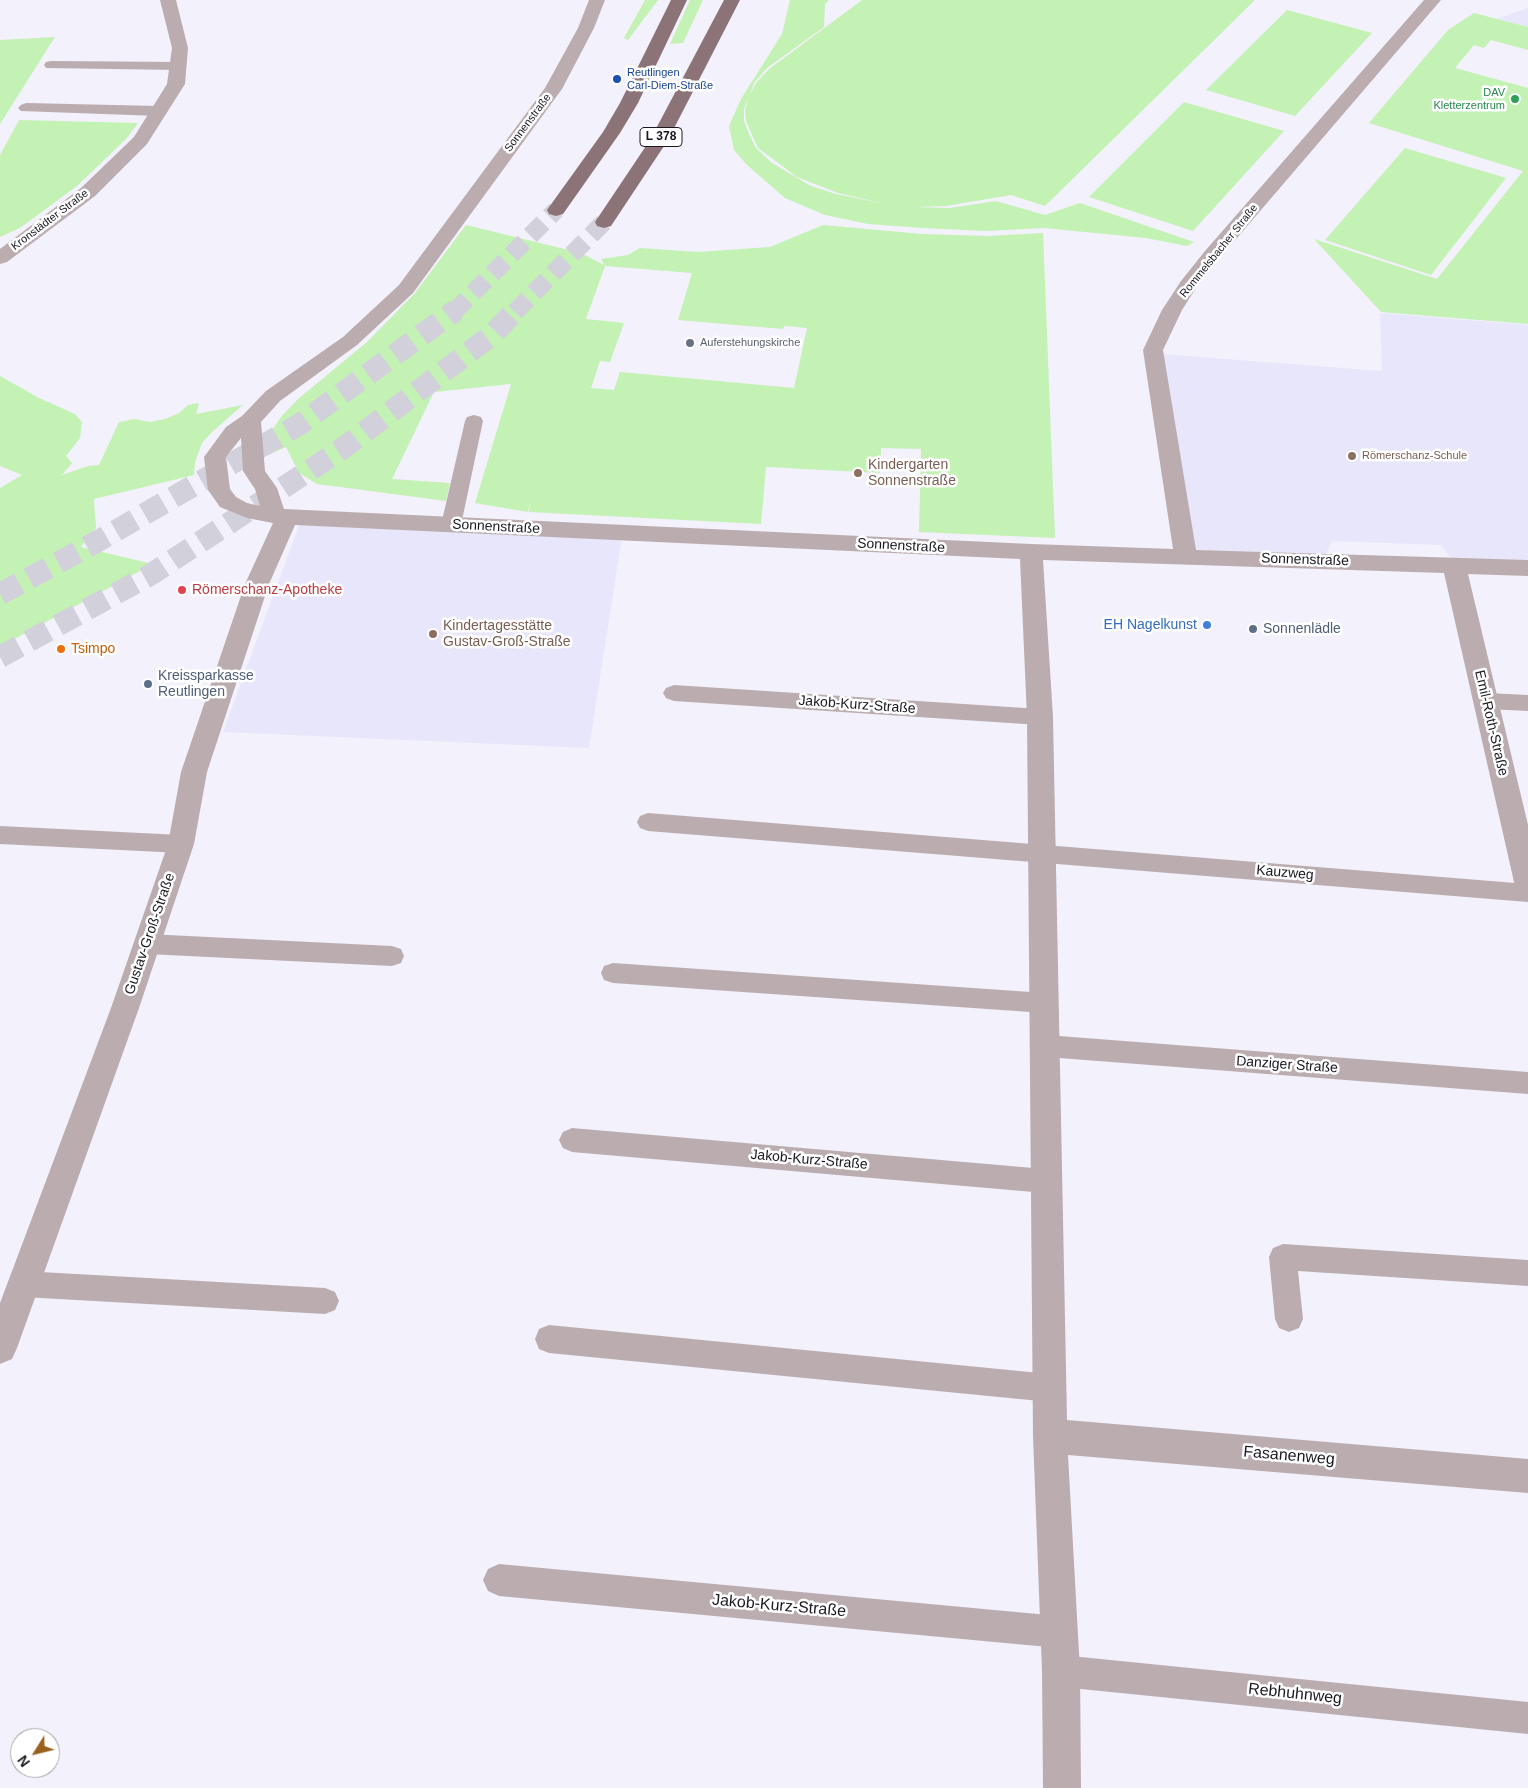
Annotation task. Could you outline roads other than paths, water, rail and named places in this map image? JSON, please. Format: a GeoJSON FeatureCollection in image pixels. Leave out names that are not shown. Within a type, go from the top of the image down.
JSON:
{"type":"FeatureCollection","features":[{"type":"Feature","properties":{"kind":"main road"},"geometry":{"type":"LineString","coordinates":[[556,210],[616,126],[629,104],[679,0]]}},
{"type":"Feature","properties":{"kind":"main road","name":"L 378"},"geometry":{"type":"LineString","coordinates":[[604,222],[659,140],[732,0]]}},
{"type":"Feature","properties":{"kind":"street","name":"Kronstädter Straße"},"geometry":{"type":"LineString","coordinates":[[0,258],[88,192],[141,140],[176,84],[180,48],[168,0]]}},
{"type":"Feature","properties":{"kind":"street","name":"Sonnenstraße"},"geometry":{"type":"LineString","coordinates":[[597,0],[586,28],[553,88],[406,290],[350,341],[273,396],[250,421],[234,432],[215,457],[219,490],[228,502],[238,508],[280,516],[451,525],[1031,552],[1528,568]]}},
{"type":"Feature","properties":{"kind":"street","name":"Rommelsbacher Straße"},"geometry":{"type":"LineString","coordinates":[[1186,557],[1153,350],[1177,302],[1212,255],[1433,0]]}},
{"type":"Feature","properties":{"kind":"street"},"geometry":{"type":"LineString","coordinates":[[250,421],[254,471],[266,488],[280,516]]}},
{"type":"Feature","properties":{"kind":"street","name":"Gustav-Groß-Straße"},"geometry":{"type":"LineString","coordinates":[[0,1348],[147,944],[181,844],[194,772],[280,516]]}},
{"type":"Feature","properties":{"kind":"street"},"geometry":{"type":"LineString","coordinates":[[1031,552],[1040,717],[1050,1436],[1061,1671],[1062,1788]]}},
{"type":"Feature","properties":{"kind":"street","name":"Emil-Roth-Straße"},"geometry":{"type":"LineString","coordinates":[[1454,565],[1528,882]]}},
{"type":"Feature","properties":{"kind":"street","name":"Fasanenweg"},"geometry":{"type":"LineString","coordinates":[[1050,1436],[1528,1476]]}},
{"type":"Feature","properties":{"kind":"lane"},"geometry":{"type":"LineString","coordinates":[[51,64],[178,66]]}},
{"type":"Feature","properties":{"kind":"lane"},"geometry":{"type":"LineString","coordinates":[[26,108],[158,112]]}},
{"type":"Feature","properties":{"kind":"lane"},"geometry":{"type":"LineString","coordinates":[[451,525],[474,421]]}},
{"type":"Feature","properties":{"kind":"lane","name":"Jakob-Kurz-Straße"},"geometry":{"type":"LineString","coordinates":[[674,693],[1040,717]]}},
{"type":"Feature","properties":{"kind":"lane"},"geometry":{"type":"LineString","coordinates":[[1486,701],[1528,703]]}},
{"type":"Feature","properties":{"kind":"lane"},"geometry":{"type":"LineString","coordinates":[[648,822],[1043,854]]}},
{"type":"Feature","properties":{"kind":"lane"},"geometry":{"type":"LineString","coordinates":[[0,835],[181,844]]}},
{"type":"Feature","properties":{"kind":"lane","name":"Kauzweg"},"geometry":{"type":"LineString","coordinates":[[1043,854],[1528,893]]}},
{"type":"Feature","properties":{"kind":"lane"},"geometry":{"type":"LineString","coordinates":[[147,944],[392,956]]}},
{"type":"Feature","properties":{"kind":"lane"},"geometry":{"type":"LineString","coordinates":[[613,973],[1045,1003]]}},
{"type":"Feature","properties":{"kind":"lane","name":"Danziger Straße"},"geometry":{"type":"LineString","coordinates":[[1046,1046],[1528,1083]]}},
{"type":"Feature","properties":{"kind":"lane","name":"Jakob-Kurz-Straße"},"geometry":{"type":"LineString","coordinates":[[572,1140],[1046,1181]]}},
{"type":"Feature","properties":{"kind":"lane"},"geometry":{"type":"LineString","coordinates":[[1289,1319],[1282,1257],[1528,1274]]}},
{"type":"Feature","properties":{"kind":"lane"},"geometry":{"type":"LineString","coordinates":[[23,1284],[325,1301]]}},
{"type":"Feature","properties":{"kind":"lane"},"geometry":{"type":"LineString","coordinates":[[548,1339],[1050,1388]]}},
{"type":"Feature","properties":{"kind":"lane","name":"Jakob-Kurz-Straße"},"geometry":{"type":"LineString","coordinates":[[499,1580],[1059,1632]]}},
{"type":"Feature","properties":{"kind":"lane","name":"Rebhuhnweg"},"geometry":{"type":"LineString","coordinates":[[1061,1671],[1528,1718]]}},
{"type":"Feature","properties":{"kind":"tunnel"},"geometry":{"type":"LineString","coordinates":[[456,310],[556,210]]}},
{"type":"Feature","properties":{"kind":"tunnel"},"geometry":{"type":"LineString","coordinates":[[515,312],[604,222]]}},
{"type":"Feature","properties":{"kind":"tunnel"},"geometry":{"type":"LineString","coordinates":[[0,594],[98,541],[300,424],[456,310]]}},
{"type":"Feature","properties":{"kind":"tunnel"},"geometry":{"type":"LineString","coordinates":[[0,657],[150,575],[342,449],[493,334],[516,310]]}},
{"type":"Feature","properties":{"kind":"place","name":"Reutlingen Carl-Diem-Straße"},"geometry":{"type":"Point","coordinates":[617,79]}},
{"type":"Feature","properties":{"kind":"place","name":"DAV Kletterzentrum"},"geometry":{"type":"Point","coordinates":[1515,99]}},
{"type":"Feature","properties":{"kind":"place","name":"Auferstehungskirche"},"geometry":{"type":"Point","coordinates":[690,343]}},
{"type":"Feature","properties":{"kind":"place","name":"Römerschanz-Schule"},"geometry":{"type":"Point","coordinates":[1352,456]}},
{"type":"Feature","properties":{"kind":"place","name":"Kindergarten Sonnenstraße"},"geometry":{"type":"Point","coordinates":[858,473]}},
{"type":"Feature","properties":{"kind":"place","name":"Römerschanz-Apotheke"},"geometry":{"type":"Point","coordinates":[182,590]}},
{"type":"Feature","properties":{"kind":"place","name":"EH Nagelkunst"},"geometry":{"type":"Point","coordinates":[1207,625]}},
{"type":"Feature","properties":{"kind":"place","name":"Sonnenlädle"},"geometry":{"type":"Point","coordinates":[1253,629]}},
{"type":"Feature","properties":{"kind":"place","name":"Kindertagesstätte Gustav-Groß-Straße"},"geometry":{"type":"Point","coordinates":[433,634]}},
{"type":"Feature","properties":{"kind":"place","name":"Tsimpo"},"geometry":{"type":"Point","coordinates":[61,649]}},
{"type":"Feature","properties":{"kind":"place","name":"Kreissparkasse Reutlingen"},"geometry":{"type":"Point","coordinates":[148,684]}}]}
